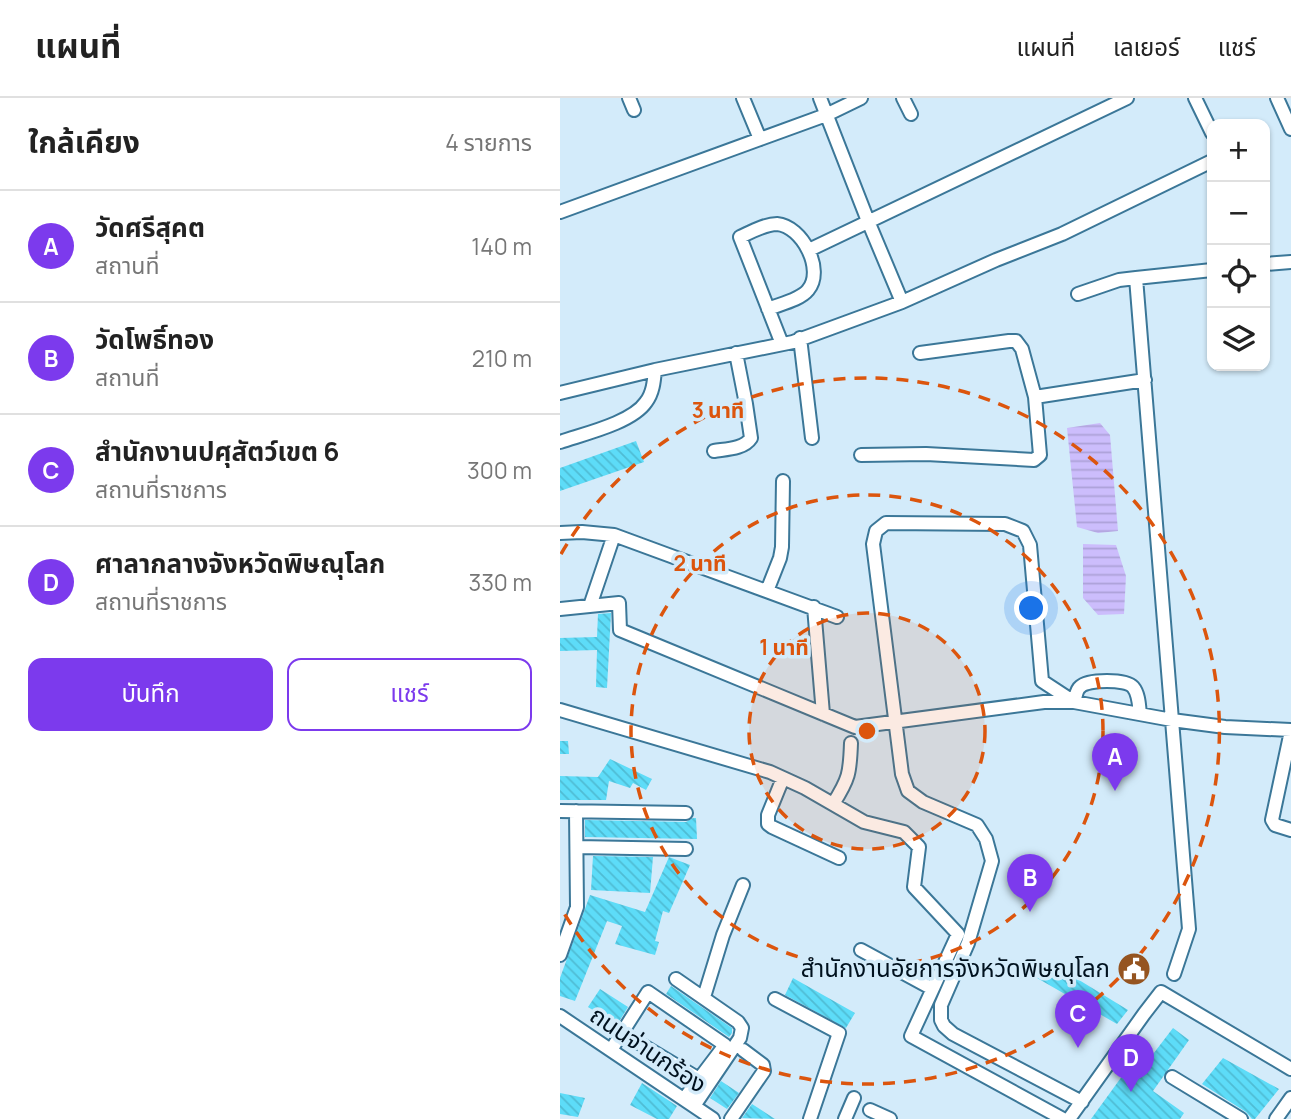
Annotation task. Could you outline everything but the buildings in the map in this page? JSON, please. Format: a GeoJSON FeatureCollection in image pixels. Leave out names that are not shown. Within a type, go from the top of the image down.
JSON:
{"type":"FeatureCollection","features":[{"type":"Feature","properties":{"kind":"street"},"geometry":{"type":"LineString","coordinates":[[743,98],[760,139]]}},
{"type":"Feature","properties":{"kind":"street"},"geometry":{"type":"LineString","coordinates":[[820,98],[902,302]]}},
{"type":"Feature","properties":{"kind":"street"},"geometry":{"type":"LineString","coordinates":[[560,212],[827,115],[861,98]]}},
{"type":"Feature","properties":{"kind":"street"},"geometry":{"type":"LineString","coordinates":[[903,98],[911,114]]}},
{"type":"Feature","properties":{"kind":"street"},"geometry":{"type":"LineString","coordinates":[[809,250],[1126,98]]}},
{"type":"Feature","properties":{"kind":"street"},"geometry":{"type":"LineString","coordinates":[[1195,98],[1207,123]]}},
{"type":"Feature","properties":{"kind":"street"},"geometry":{"type":"LineString","coordinates":[[1277,98],[1291,129]]}},
{"type":"Feature","properties":{"kind":"street"},"geometry":{"type":"LineString","coordinates":[[560,393],[782,344],[902,302],[1062,234],[1207,163]]}},
{"type":"Feature","properties":{"kind":"street"},"geometry":{"type":"LineString","coordinates":[[768,309],[800,296],[812,283],[813,267],[809,250],[793,230],[777,225],[770,225],[740,237],[768,309],[782,344]]}},
{"type":"Feature","properties":{"kind":"street"},"geometry":{"type":"LineString","coordinates":[[1270,264],[1291,262]]}},
{"type":"Feature","properties":{"kind":"street"},"geometry":{"type":"LineString","coordinates":[[1078,294],[1119,280],[1207,271]]}},
{"type":"Feature","properties":{"kind":"street"},"geometry":{"type":"LineString","coordinates":[[1136,278],[1189,929],[1174,974]]}},
{"type":"Feature","properties":{"kind":"street"},"geometry":{"type":"LineString","coordinates":[[800,338],[812,438]]}},
{"type":"Feature","properties":{"kind":"street"},"geometry":{"type":"LineString","coordinates":[[861,456],[926,454],[1034,460],[1040,455],[1035,397],[1022,349],[1016,341],[920,353]]}},
{"type":"Feature","properties":{"kind":"street"},"geometry":{"type":"LineString","coordinates":[[714,451],[742,446],[751,438],[736,353]]}},
{"type":"Feature","properties":{"kind":"street"},"geometry":{"type":"LineString","coordinates":[[560,442],[612,425],[635,413],[646,402],[654,384],[655,370]]}},
{"type":"Feature","properties":{"kind":"street"},"geometry":{"type":"LineString","coordinates":[[1035,397],[1145,380]]}},
{"type":"Feature","properties":{"kind":"street"},"geometry":{"type":"LineString","coordinates":[[767,591],[782,547],[783,481]]}},
{"type":"Feature","properties":{"kind":"street"},"geometry":{"type":"LineString","coordinates":[[1074,702],[1042,681],[1030,545],[1023,531],[1005,524],[886,523],[876,531],[873,544],[902,774],[908,791],[923,802],[976,825],[986,839],[992,861],[968,943],[941,1005],[941,1020],[953,1034],[1082,1102]]}},
{"type":"Feature","properties":{"kind":"street"},"geometry":{"type":"LineString","coordinates":[[560,533],[582,532],[614,536],[836,617]]}},
{"type":"Feature","properties":{"kind":"street"},"geometry":{"type":"LineString","coordinates":[[590,606],[614,536]]}},
{"type":"Feature","properties":{"kind":"street"},"geometry":{"type":"LineString","coordinates":[[560,609],[619,603],[620,630],[855,727],[1044,702],[1074,702],[1172,720],[1291,731],[1272,820],[1275,825],[1291,830]]}},
{"type":"Feature","properties":{"kind":"street"},"geometry":{"type":"LineString","coordinates":[[814,607],[823,714]]}},
{"type":"Feature","properties":{"kind":"street"},"geometry":{"type":"LineString","coordinates":[[1074,702],[1078,688],[1085,683],[1126,682],[1135,688],[1140,715]]}},
{"type":"Feature","properties":{"kind":"street"},"geometry":{"type":"LineString","coordinates":[[560,710],[770,772],[805,788],[864,822],[904,832],[919,848],[914,887],[958,934],[911,1036],[1063,1119]]}},
{"type":"Feature","properties":{"kind":"street"},"geometry":{"type":"LineString","coordinates":[[833,804],[848,777],[851,743]]}},
{"type":"Feature","properties":{"kind":"street"},"geometry":{"type":"LineString","coordinates":[[783,778],[768,815],[768,824],[839,858]]}},
{"type":"Feature","properties":{"kind":"street"},"geometry":{"type":"LineString","coordinates":[[560,811],[686,813]]}},
{"type":"Feature","properties":{"kind":"street"},"geometry":{"type":"LineString","coordinates":[[560,955],[577,907],[576,811]]}},
{"type":"Feature","properties":{"kind":"street"},"geometry":{"type":"LineString","coordinates":[[577,847],[686,849]]}},
{"type":"Feature","properties":{"kind":"street"},"geometry":{"type":"LineString","coordinates":[[704,997],[723,935],[743,886]]}},
{"type":"Feature","properties":{"kind":"street"},"geometry":{"type":"LineString","coordinates":[[861,950],[931,988]]}},
{"type":"Feature","properties":{"kind":"street"},"geometry":{"type":"LineString","coordinates":[[676,979],[738,1021],[743,1030],[740,1038],[689,1103]]}},
{"type":"Feature","properties":{"kind":"street"},"geometry":{"type":"LineString","coordinates":[[611,1050],[648,992],[725,1045],[699,1079],[689,1103]]}},
{"type":"Feature","properties":{"kind":"street"},"geometry":{"type":"LineString","coordinates":[[1069,1119],[1161,992],[1291,1069]]}},
{"type":"Feature","properties":{"kind":"street"},"geometry":{"type":"LineString","coordinates":[[775,999],[839,1033],[810,1119]]}},
{"type":"Feature","properties":{"kind":"street","name":"ถนนจ่านกร้อง"},"geometry":{"type":"LineString","coordinates":[[560,1016],[713,1119]]}},
{"type":"Feature","properties":{"kind":"street"},"geometry":{"type":"LineString","coordinates":[[622,1033],[699,1079]]}},
{"type":"Feature","properties":{"kind":"street"},"geometry":{"type":"LineString","coordinates":[[731,1119],[764,1071],[763,1065],[743,1050]]}},
{"type":"Feature","properties":{"kind":"street"},"geometry":{"type":"LineString","coordinates":[[1171,1077],[1241,1119]]}},
{"type":"Feature","properties":{"kind":"street"},"geometry":{"type":"LineString","coordinates":[[845,1119],[854,1098]]}},
{"type":"Feature","properties":{"kind":"street"},"geometry":{"type":"LineString","coordinates":[[1276,1119],[1291,1098]]}},
{"type":"Feature","properties":{"kind":"street"},"geometry":{"type":"LineString","coordinates":[[870,1110],[890,1119]]}},
{"type":"Feature","properties":{"kind":"shaded area"},"geometry":{"type":"Polygon","coordinates":[[[1100,423],[1110,435],[1118,531],[1098,533],[1077,527],[1067,428],[1100,423]]]}},
{"type":"Feature","properties":{"kind":"shaded area"},"geometry":{"type":"Polygon","coordinates":[[[1083,544],[1116,545],[1126,576],[1124,614],[1098,615],[1083,598],[1083,544]]]}},
{"type":"Feature","properties":{"kind":"place","name":"วัดศรีสุคต"},"geometry":{"type":"Point","coordinates":[1115,791]}},
{"type":"Feature","properties":{"kind":"place","name":"วัดโพธิ์ทอง"},"geometry":{"type":"Point","coordinates":[1030,912]}},
{"type":"Feature","properties":{"kind":"place","name":"สำนักงานอัยการจังหวัดพิษณุโลก"},"geometry":{"type":"Point","coordinates":[1134,969]}},
{"type":"Feature","properties":{"kind":"place","name":"สำนักงานปศุสัตว์เขต 6"},"geometry":{"type":"Point","coordinates":[1078,1048]}},
{"type":"Feature","properties":{"kind":"place","name":"ศาลากลางจังหวัดพิษณุโลก"},"geometry":{"type":"Point","coordinates":[1131,1092]}}]}
